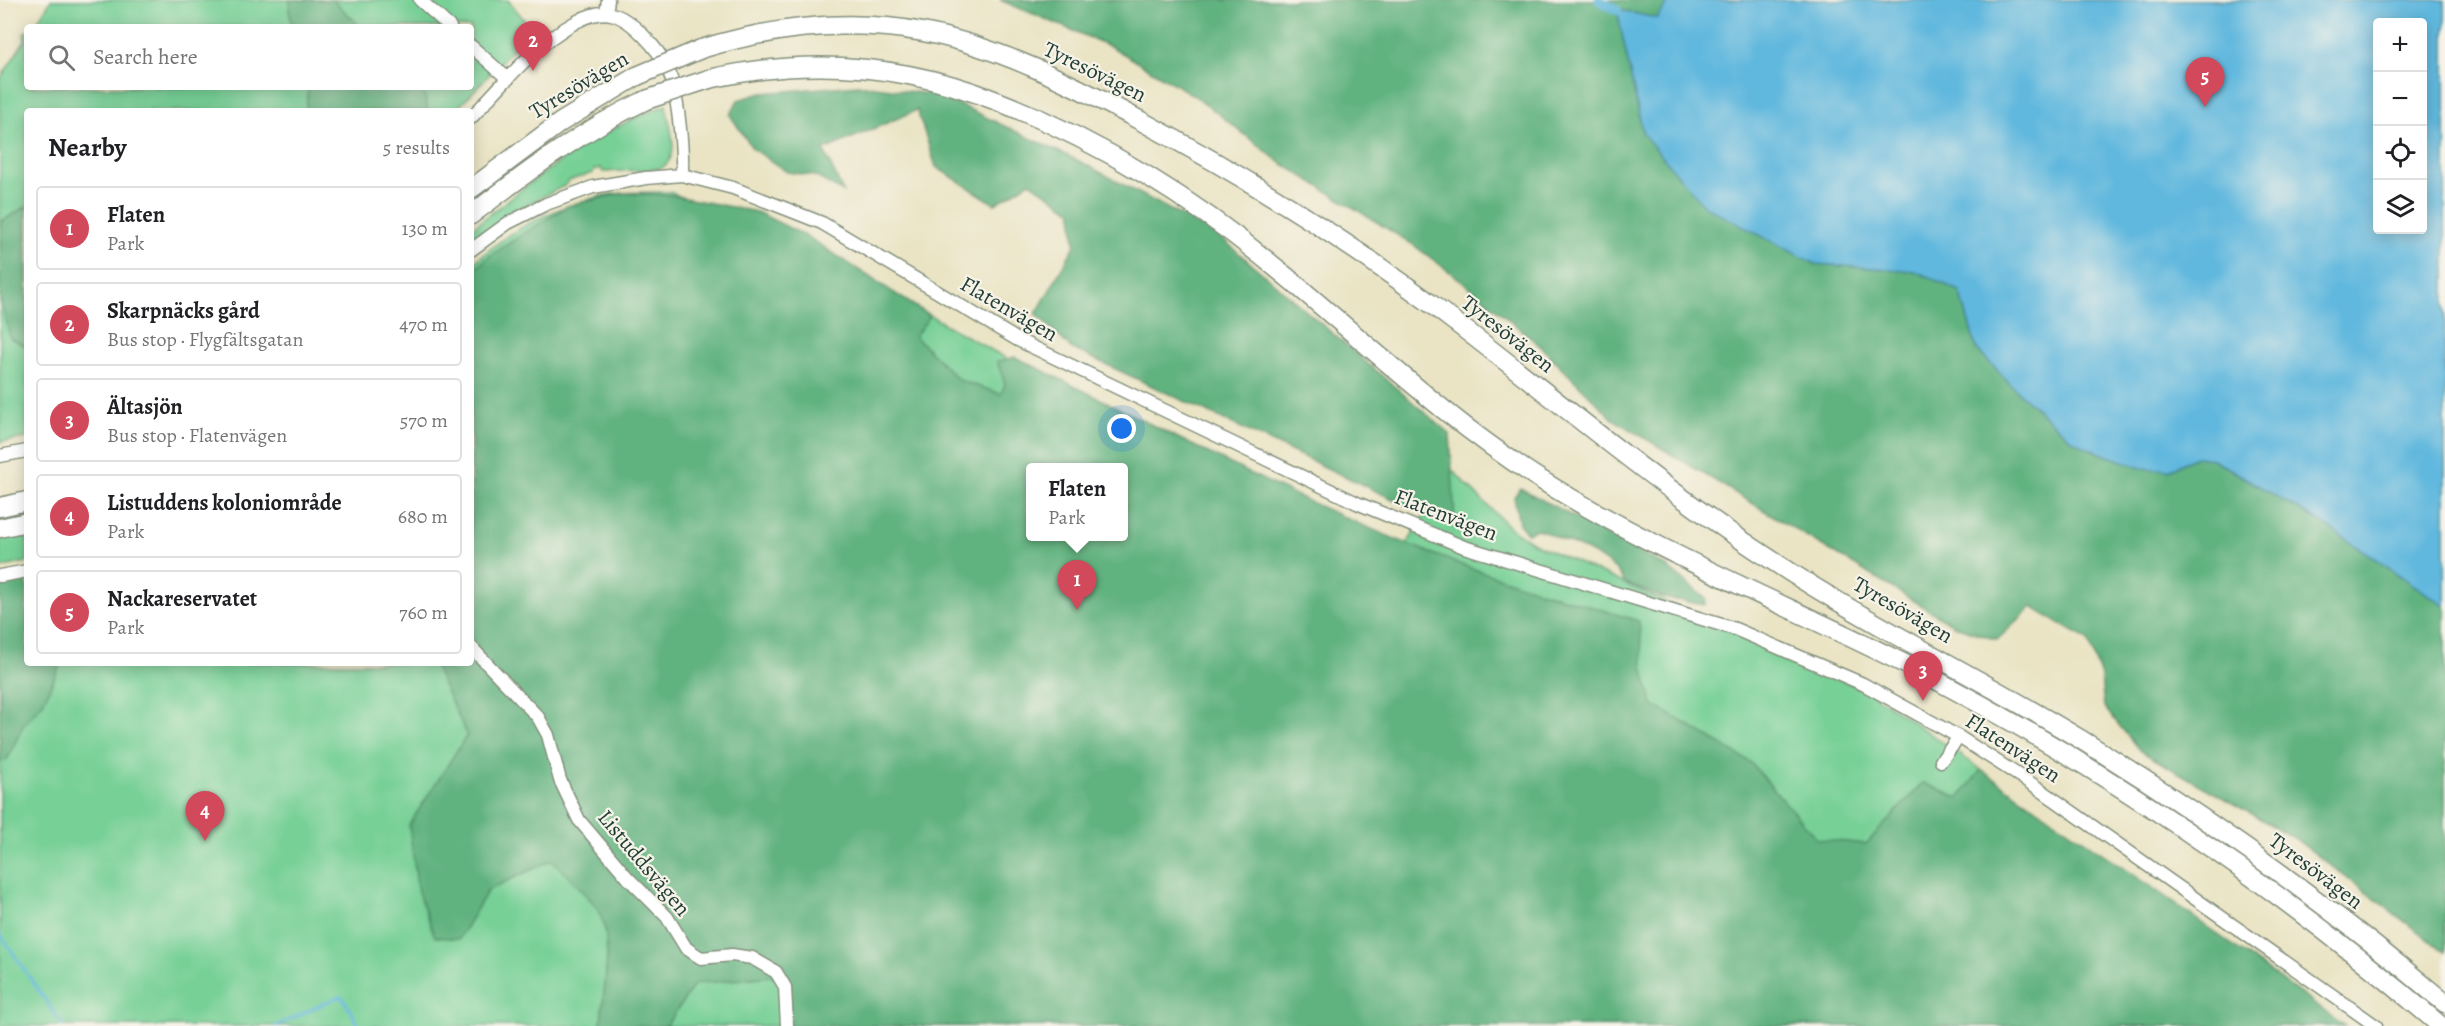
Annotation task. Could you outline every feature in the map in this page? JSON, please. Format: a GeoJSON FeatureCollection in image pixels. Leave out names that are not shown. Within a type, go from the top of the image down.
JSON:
{"type":"FeatureCollection","features":[{"type":"Feature","properties":{"kind":"highway","name":"Tyresövägen"},"geometry":{"type":"LineString","coordinates":[[474,187],[561,122],[637,76],[701,49],[758,34],[830,26],[865,26],[924,32],[1014,60],[1092,95],[1164,133],[1302,214],[1391,275],[1668,490],[1773,561],[2078,738],[2200,816],[2342,920],[2445,1003]]}},
{"type":"Feature","properties":{"kind":"highway","name":"Tyresövägen"},"geometry":{"type":"LineString","coordinates":[[474,213],[567,144],[646,100],[709,79],[753,70],[828,65],[911,74],[997,101],[1094,146],[1187,202],[1249,246],[1455,421],[1527,471],[1620,525],[1930,677],[2048,745],[2236,866],[2441,1026]]}},
{"type":"Feature","properties":{"kind":"highway"},"geometry":{"type":"LineString","coordinates":[[0,507],[24,502]]}},
{"type":"Feature","properties":{"kind":"highway"},"geometry":{"type":"LineString","coordinates":[[0,528],[24,523]]}},
{"type":"Feature","properties":{"kind":"street"},"geometry":{"type":"LineString","coordinates":[[420,0],[447,24]]}},
{"type":"Feature","properties":{"kind":"street"},"geometry":{"type":"LineString","coordinates":[[606,14],[608,0]]}},
{"type":"Feature","properties":{"kind":"street"},"geometry":{"type":"LineString","coordinates":[[474,115],[551,38],[577,21],[613,14],[640,31],[667,67],[683,142],[682,176]]}},
{"type":"Feature","properties":{"kind":"street"},"geometry":{"type":"LineString","coordinates":[[474,49],[508,79]]}},
{"type":"Feature","properties":{"kind":"street","name":"Flatenvägen"},"geometry":{"type":"LineString","coordinates":[[474,248],[508,223],[546,204],[593,187],[646,178],[682,176],[733,188],[822,223],[1018,340],[1357,503],[1464,547],[1735,629],[1863,684],[1959,737],[2077,815],[2376,1026]]}},
{"type":"Feature","properties":{"kind":"street"},"geometry":{"type":"LineString","coordinates":[[0,456],[24,452]]}},
{"type":"Feature","properties":{"kind":"street"},"geometry":{"type":"LineString","coordinates":[[0,576],[24,572]]}},
{"type":"Feature","properties":{"kind":"street","name":"Listuddsvägen"},"geometry":{"type":"LineString","coordinates":[[474,650],[538,717],[548,735],[561,780],[579,820],[622,871],[667,916],[686,948],[701,958],[732,955],[752,958],[776,972],[785,987],[786,1026]]}},
{"type":"Feature","properties":{"kind":"street"},"geometry":{"type":"LineString","coordinates":[[1941,760],[1959,737]]}},
{"type":"Feature","properties":{"kind":"green space"},"geometry":{"type":"Polygon","coordinates":[[[51,0],[508,0],[532,29],[458,108],[24,108],[24,438],[0,442],[0,79],[24,42],[24,90],[474,90],[474,24],[36,24],[51,0]]]}},
{"type":"Feature","properties":{"kind":"green space"},"geometry":{"type":"Polygon","coordinates":[[[290,0],[333,0],[358,24],[291,24],[290,0]]]}},
{"type":"Feature","properties":{"kind":"green space"},"geometry":{"type":"Polygon","coordinates":[[[1000,0],[1670,0],[1657,18],[1617,10],[1643,133],[1815,264],[1915,271],[1960,291],[1976,348],[2021,395],[2072,440],[2169,470],[2196,457],[2213,459],[2322,523],[2445,606],[2445,952],[2294,838],[2140,751],[2104,707],[2101,677],[2088,640],[2032,607],[1997,640],[1955,626],[1613,419],[1537,343],[1462,281],[1412,244],[1278,161],[1198,98],[1112,47],[1000,0]]]}},
{"type":"Feature","properties":{"kind":"green space"},"geometry":{"type":"Polygon","coordinates":[[[859,85],[939,95],[1085,164],[1219,236],[1450,434],[1455,523],[1427,515],[1071,348],[1036,314],[1075,245],[1072,211],[1030,182],[995,204],[936,167],[917,110],[824,150],[843,192],[815,176],[787,172],[752,148],[730,115],[738,100],[762,93],[859,85]]]}},
{"type":"Feature","properties":{"kind":"green space"},"geometry":{"type":"Polygon","coordinates":[[[308,90],[424,90],[427,108],[306,108],[308,90]]]}},
{"type":"Feature","properties":{"kind":"green space"},"geometry":{"type":"Polygon","coordinates":[[[666,105],[673,150],[666,164],[659,169],[603,172],[601,168],[594,170],[593,173],[568,181],[566,185],[511,213],[474,241],[474,227],[517,193],[588,143],[639,116],[666,105]]]}},
{"type":"Feature","properties":{"kind":"green space"},"geometry":{"type":"Polygon","coordinates":[[[670,192],[712,210],[782,227],[948,326],[1037,375],[1401,553],[1452,470],[1510,528],[1533,543],[1871,693],[1978,767],[2022,808],[2330,1026],[0,1026],[0,626],[24,659],[24,666],[474,666],[474,263],[499,242],[548,214],[601,196],[670,192]]]}},
{"type":"Feature","properties":{"kind":"green space"},"geometry":{"type":"Polygon","coordinates":[[[623,193],[670,195],[757,212],[808,237],[930,316],[915,336],[959,380],[1001,394],[1005,384],[997,361],[1015,357],[1260,478],[1360,524],[1466,566],[1639,621],[1643,666],[1652,704],[1750,762],[1817,839],[1866,844],[1923,783],[1959,798],[1981,770],[2156,890],[2345,1026],[787,1026],[781,975],[695,984],[666,1026],[603,1026],[601,1022],[607,951],[603,924],[599,912],[590,900],[552,860],[488,890],[459,939],[435,937],[418,892],[409,825],[467,735],[434,666],[474,666],[474,271],[489,256],[567,206],[623,193]]]}},
{"type":"Feature","properties":{"kind":"green space"},"geometry":{"type":"Polygon","coordinates":[[[24,208],[24,345],[10,338],[0,299],[0,222],[24,208]]]}},
{"type":"Feature","properties":{"kind":"green space"},"geometry":{"type":"Polygon","coordinates":[[[1520,488],[1667,567],[1706,599],[1705,605],[1664,598],[1625,583],[1617,570],[1594,554],[1538,529],[1527,533],[1519,524],[1514,497],[1520,488]]]}},
{"type":"Feature","properties":{"kind":"green space"},"geometry":{"type":"Polygon","coordinates":[[[24,534],[24,563],[0,568],[0,538],[24,534]]]}},
{"type":"Feature","properties":{"kind":"green space"},"geometry":{"type":"Polygon","coordinates":[[[24,582],[24,666],[60,666],[43,703],[24,724],[7,760],[0,762],[0,587],[24,582]]]}},
{"type":"Feature","properties":{"kind":"water"},"geometry":{"type":"Polygon","coordinates":[[[1670,0],[2445,0],[2445,606],[2322,523],[2213,459],[2196,457],[2169,470],[2141,468],[2072,440],[2021,395],[1976,348],[1960,291],[1915,271],[1815,264],[1704,206],[1643,134],[1617,10],[1657,18],[1670,0]]]}},
{"type":"Feature","properties":{"kind":"waterway"},"geometry":{"type":"LineString","coordinates":[[1599,0],[1617,10]]}},
{"type":"Feature","properties":{"kind":"waterway"},"geometry":{"type":"LineString","coordinates":[[0,934],[63,1026]]}},
{"type":"Feature","properties":{"kind":"waterway"},"geometry":{"type":"LineString","coordinates":[[276,1026],[338,997],[343,998],[359,1026]]}},
{"type":"Feature","properties":{"kind":"place","name":"Skarpnäcks gård"},"geometry":{"type":"Point","coordinates":[533,71]}},
{"type":"Feature","properties":{"kind":"place","name":"Nackareservatet"},"geometry":{"type":"Point","coordinates":[2205,107]}},
{"type":"Feature","properties":{"kind":"place","name":"Flaten"},"geometry":{"type":"Point","coordinates":[1077,610]}},
{"type":"Feature","properties":{"kind":"place","name":"Ältasjön"},"geometry":{"type":"Point","coordinates":[1923,701]}},
{"type":"Feature","properties":{"kind":"place","name":"Listuddens koloniområde"},"geometry":{"type":"Point","coordinates":[205,841]}}]}
